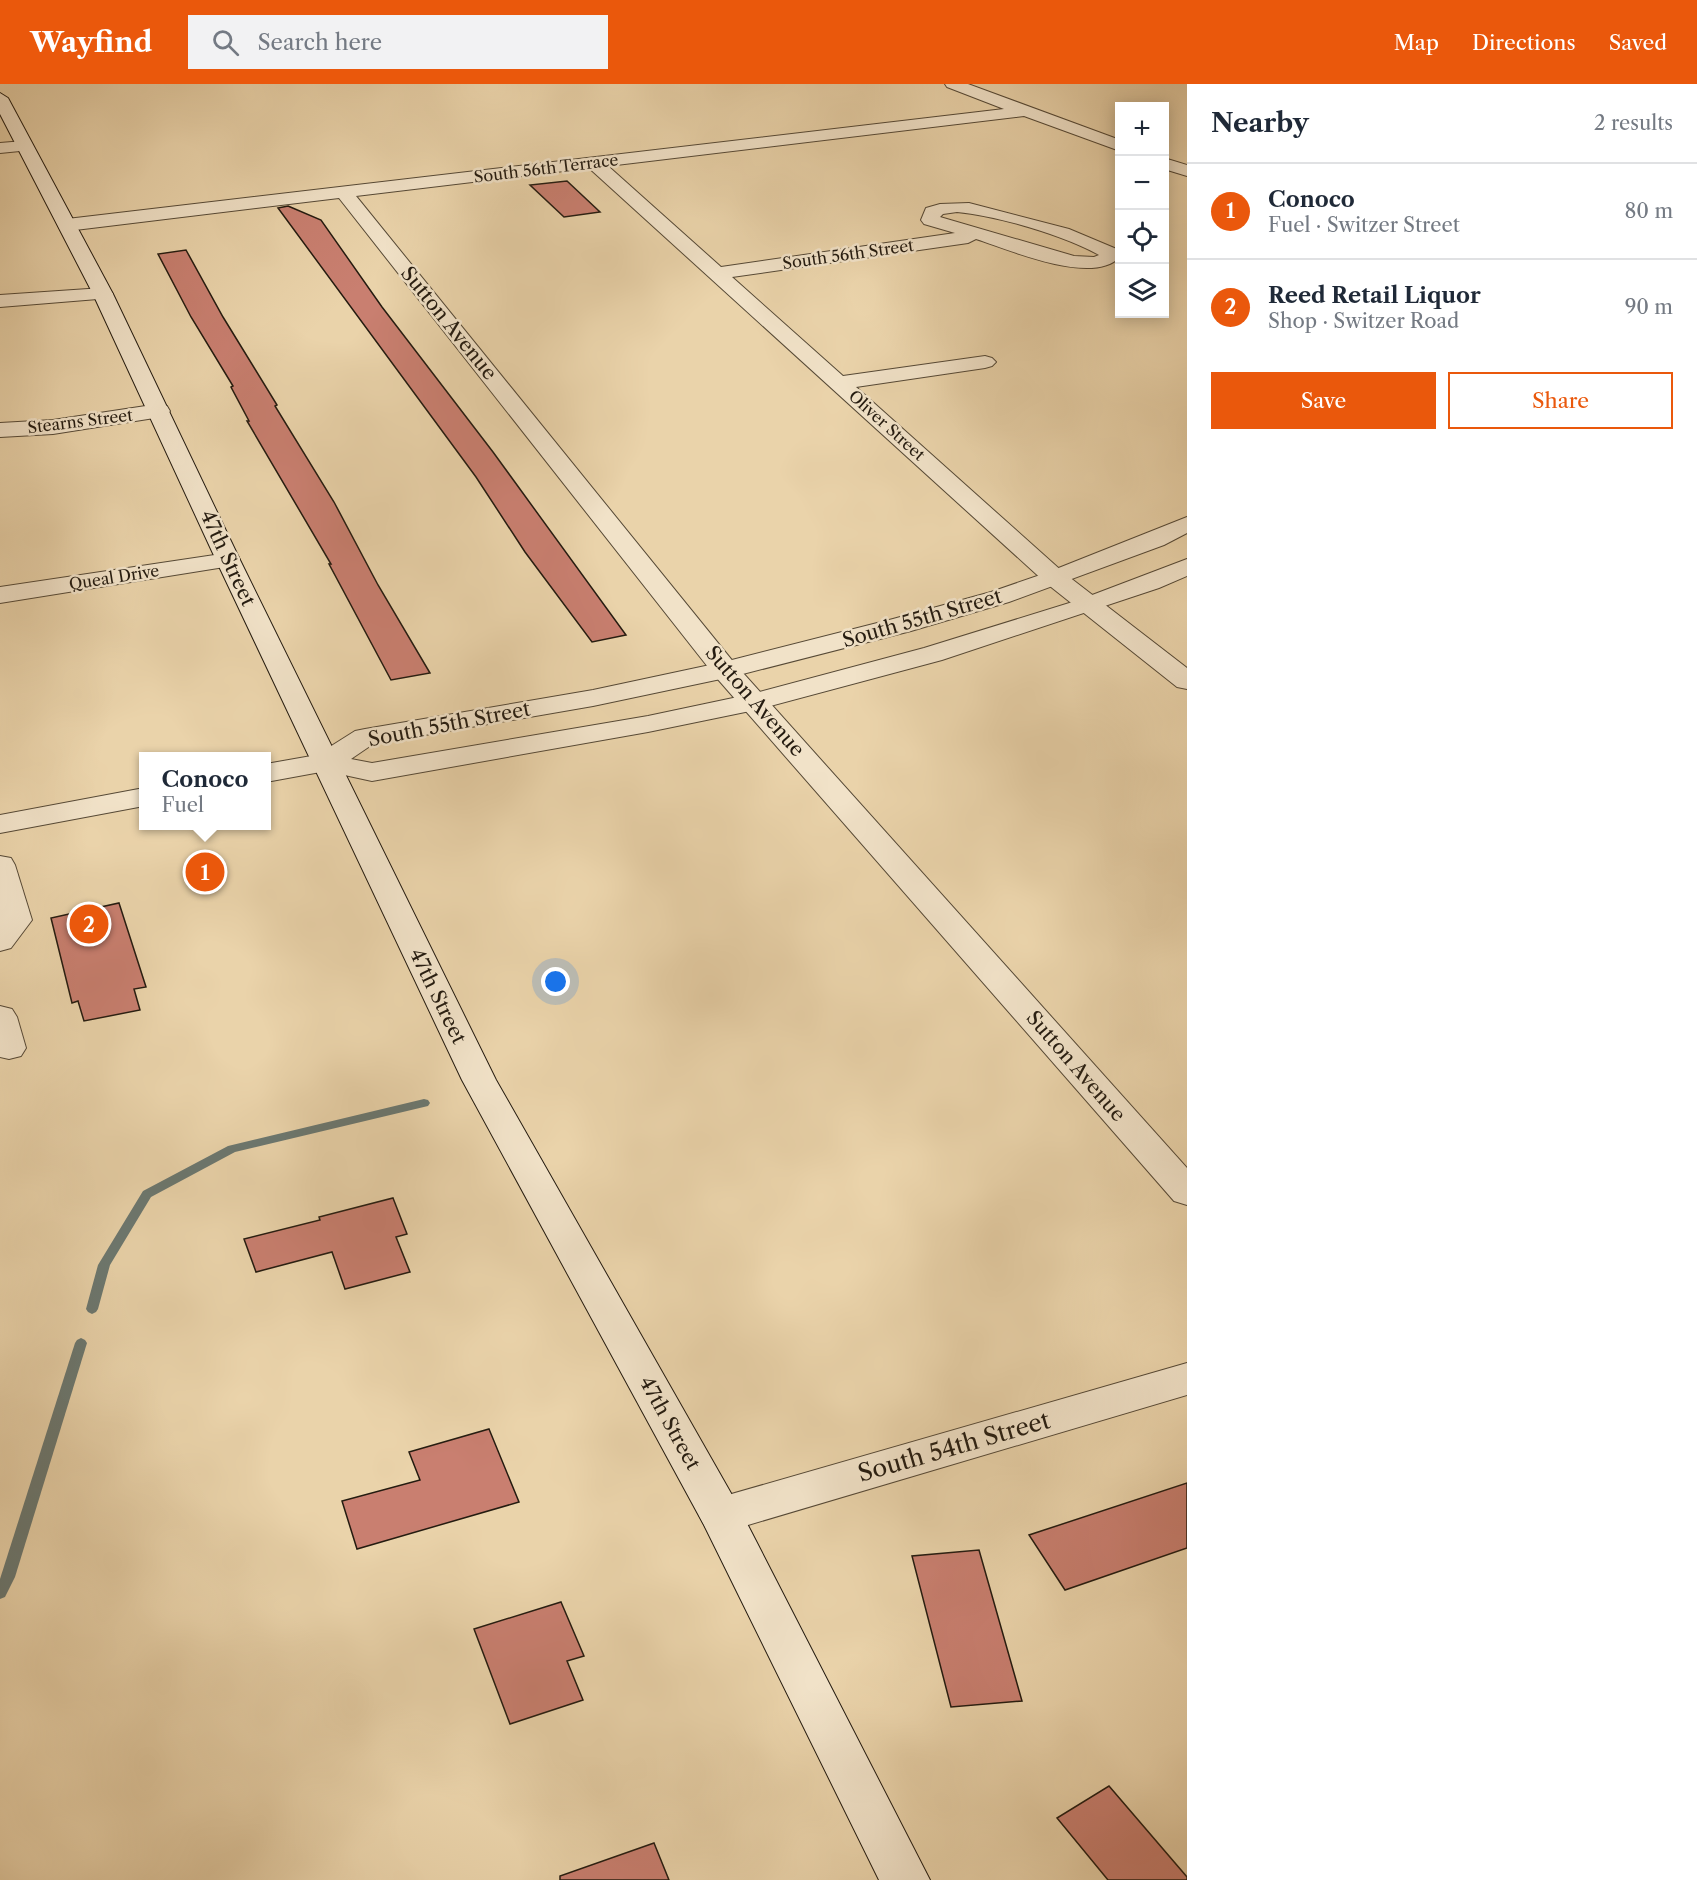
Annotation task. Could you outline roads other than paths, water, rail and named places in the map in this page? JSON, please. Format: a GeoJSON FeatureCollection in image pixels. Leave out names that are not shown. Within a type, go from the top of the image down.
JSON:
{"type":"FeatureCollection","features":[{"type":"Feature","properties":{"kind":"street"},"geometry":{"type":"LineString","coordinates":[[953,84],[1115,145]]}},
{"type":"Feature","properties":{"kind":"street","name":"47th Street"},"geometry":{"type":"LineString","coordinates":[[0,98],[104,294],[228,560],[479,1080],[721,1515],[905,1880]]}},
{"type":"Feature","properties":{"kind":"street","name":"South 56th Terrace"},"geometry":{"type":"LineString","coordinates":[[67,225],[1025,111]]}},
{"type":"Feature","properties":{"kind":"street"},"geometry":{"type":"LineString","coordinates":[[0,148],[24,146]]}},
{"type":"Feature","properties":{"kind":"street","name":"Oliver Street"},"geometry":{"type":"LineString","coordinates":[[593,162],[1055,578],[1187,681]]}},
{"type":"Feature","properties":{"kind":"street"},"geometry":{"type":"LineString","coordinates":[[1169,165],[1187,171]]}},
{"type":"Feature","properties":{"kind":"street","name":"Sutton Avenue"},"geometry":{"type":"LineString","coordinates":[[344,192],[725,670],[1187,1192]]}},
{"type":"Feature","properties":{"kind":"street","name":"South 56th Street"},"geometry":{"type":"LineString","coordinates":[[969,208],[1101,247],[1112,254],[1107,260],[1091,264],[1072,262],[979,235],[936,223],[930,219],[932,212],[940,209],[969,208]]}},
{"type":"Feature","properties":{"kind":"street","name":"South 56th Street"},"geometry":{"type":"LineString","coordinates":[[717,273],[1035,227]]}},
{"type":"Feature","properties":{"kind":"street"},"geometry":{"type":"LineString","coordinates":[[0,302],[104,294]]}},
{"type":"Feature","properties":{"kind":"street"},"geometry":{"type":"LineString","coordinates":[[840,383],[985,362]]}},
{"type":"Feature","properties":{"kind":"street","name":"Stearns Street"},"geometry":{"type":"LineString","coordinates":[[0,430],[52,427],[159,411]]}},
{"type":"Feature","properties":{"kind":"street","name":"South 55th Street"},"geometry":{"type":"LineString","coordinates":[[326,762],[365,737],[592,698],[725,670],[902,625],[1000,597],[1055,578],[1155,540],[1187,524]]}},
{"type":"Feature","properties":{"kind":"street","name":"Queal Drive"},"geometry":{"type":"LineString","coordinates":[[0,595],[228,560]]}},
{"type":"Feature","properties":{"kind":"street","name":"South 55th Street"},"geometry":{"type":"LineString","coordinates":[[326,762],[372,772],[648,724],[755,702],[933,654],[1088,605],[1187,567]]}},
{"type":"Feature","properties":{"kind":"street"},"geometry":{"type":"LineString","coordinates":[[271,772],[326,762]]}},
{"type":"Feature","properties":{"kind":"street"},"geometry":{"type":"LineString","coordinates":[[0,824],[139,797]]}},
{"type":"Feature","properties":{"kind":"street"},"geometry":{"type":"LineString","coordinates":[[0,865],[16,920],[0,941]]}},
{"type":"Feature","properties":{"kind":"street","name":"South 54th Street"},"geometry":{"type":"LineString","coordinates":[[721,1515],[1187,1378]]}},
{"type":"Feature","properties":{"kind":"waterway"},"geometry":{"type":"LineString","coordinates":[[92,1309],[104,1265],[147,1194],[232,1149],[424,1103]]}},
{"type":"Feature","properties":{"kind":"waterway"},"geometry":{"type":"LineString","coordinates":[[0,1593],[8,1577],[81,1343]]}},
{"type":"Feature","properties":{"kind":"place","name":"Conoco"},"geometry":{"type":"Point","coordinates":[205,872]}},
{"type":"Feature","properties":{"kind":"place","name":"Reed Retail Liquor"},"geometry":{"type":"Point","coordinates":[89,924]}}]}
